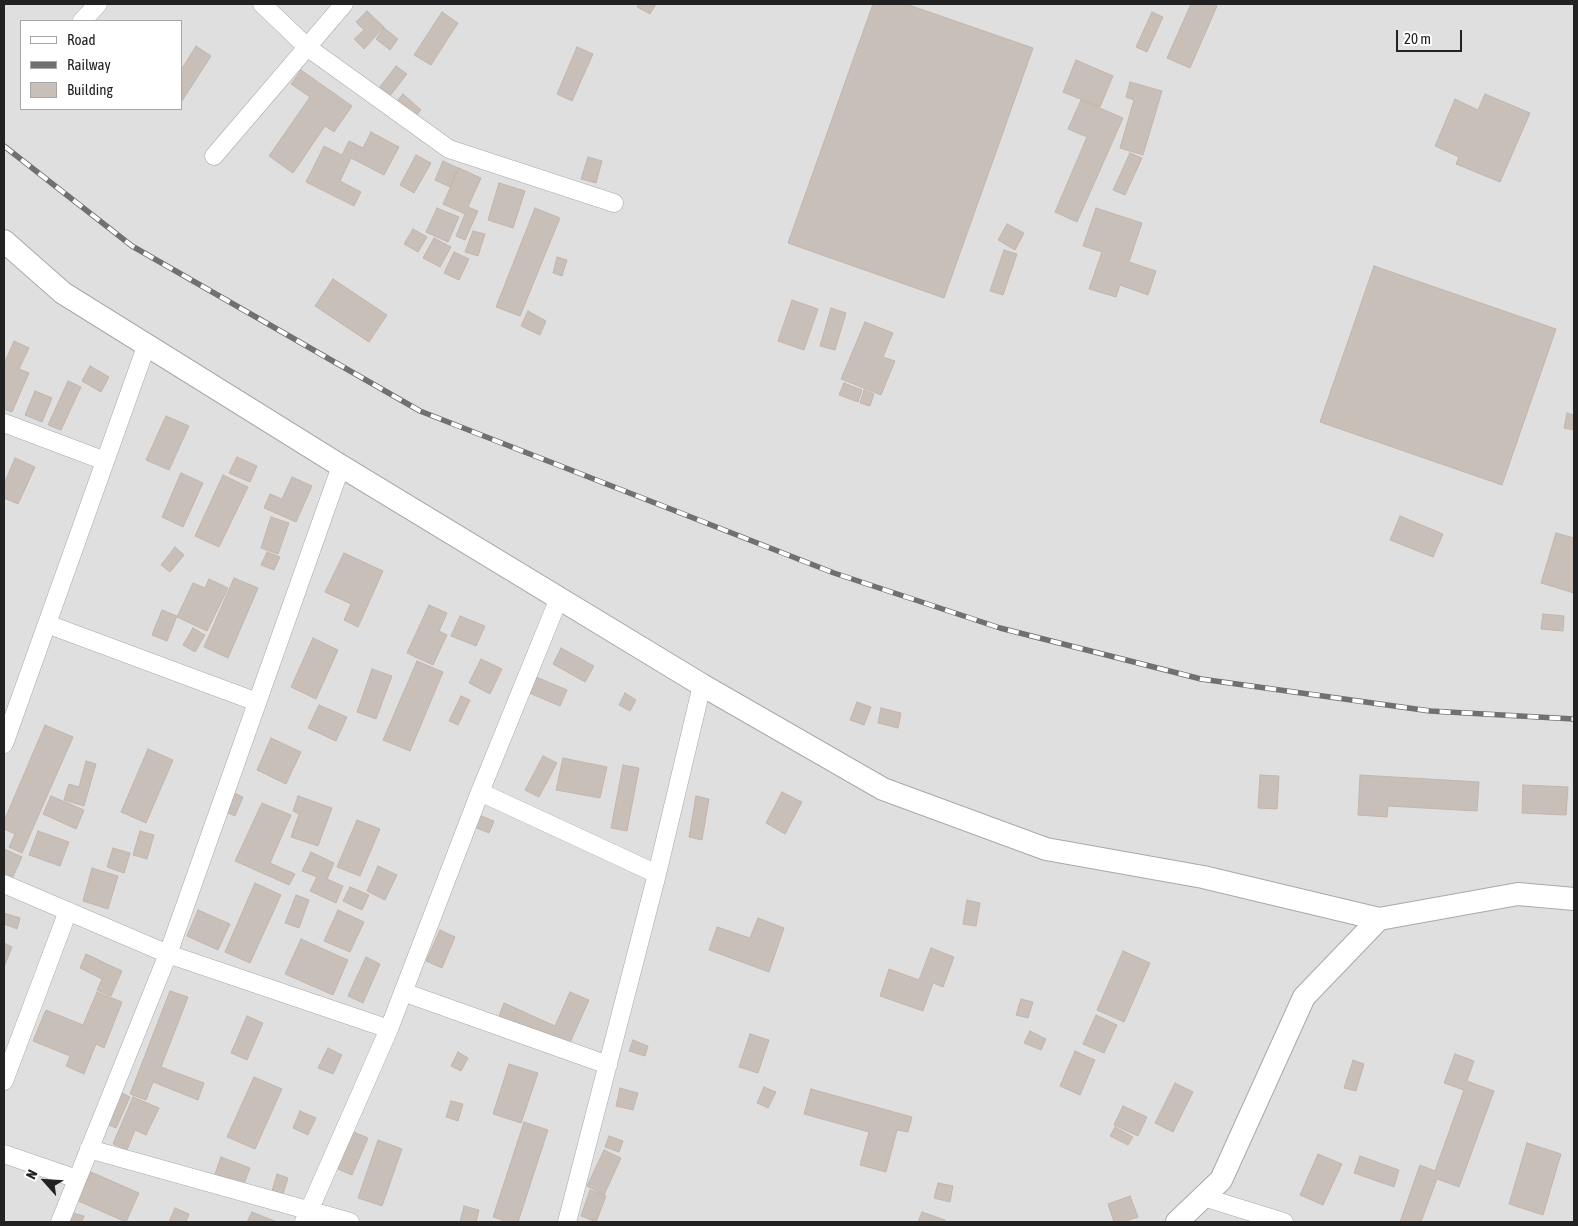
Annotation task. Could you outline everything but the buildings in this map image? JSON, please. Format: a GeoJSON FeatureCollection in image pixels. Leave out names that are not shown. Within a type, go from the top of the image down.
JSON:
{"type":"FeatureCollection","features":[{"type":"Feature","properties":{"kind":"street"},"geometry":{"type":"LineString","coordinates":[[83,20],[98,4]]}},
{"type":"Feature","properties":{"kind":"street"},"geometry":{"type":"LineString","coordinates":[[262,4],[307,47],[449,148],[614,203]]}},
{"type":"Feature","properties":{"kind":"street"},"geometry":{"type":"LineString","coordinates":[[214,156],[344,4]]}},
{"type":"Feature","properties":{"kind":"street"},"geometry":{"type":"LineString","coordinates":[[5,248],[64,293],[341,466],[702,685],[883,790],[1046,849],[1203,877],[1379,919],[1518,894],[1574,899]]}},
{"type":"Feature","properties":{"kind":"street"},"geometry":{"type":"LineString","coordinates":[[4,744],[146,344]]}},
{"type":"Feature","properties":{"kind":"street"},"geometry":{"type":"LineString","coordinates":[[4,423],[105,460]]}},
{"type":"Feature","properties":{"kind":"street"},"geometry":{"type":"LineString","coordinates":[[60,1222],[168,954],[341,466]]}},
{"type":"Feature","properties":{"kind":"street"},"geometry":{"type":"LineString","coordinates":[[306,1216],[389,1029],[480,792],[559,598]]}},
{"type":"Feature","properties":{"kind":"street"},"geometry":{"type":"LineString","coordinates":[[47,624],[257,702]]}},
{"type":"Feature","properties":{"kind":"street"},"geometry":{"type":"LineString","coordinates":[[567,1222],[702,685]]}},
{"type":"Feature","properties":{"kind":"street"},"geometry":{"type":"LineString","coordinates":[[480,792],[656,874]]}},
{"type":"Feature","properties":{"kind":"street"},"geometry":{"type":"LineString","coordinates":[[4,884],[168,954],[389,1029]]}},
{"type":"Feature","properties":{"kind":"street"},"geometry":{"type":"LineString","coordinates":[[4,1081],[68,911]]}},
{"type":"Feature","properties":{"kind":"street"},"geometry":{"type":"LineString","coordinates":[[1177,1222],[1221,1180],[1304,997],[1379,919]]}},
{"type":"Feature","properties":{"kind":"street"},"geometry":{"type":"LineString","coordinates":[[403,992],[608,1064]]}},
{"type":"Feature","properties":{"kind":"street"},"geometry":{"type":"LineString","coordinates":[[89,1148],[306,1216],[350,1222]]}},
{"type":"Feature","properties":{"kind":"street"},"geometry":{"type":"LineString","coordinates":[[4,1154],[77,1179]]}},
{"type":"Feature","properties":{"kind":"street"},"geometry":{"type":"LineString","coordinates":[[1203,1196],[1284,1222]]}},
{"type":"Feature","properties":{"kind":"shaded area"},"geometry":{"type":"Polygon","coordinates":[[[4,4],[1574,4],[1574,1222],[4,1222],[4,4]]]}},
{"type":"Feature","properties":{"kind":"railway"},"geometry":{"type":"LineString","coordinates":[[4,146],[132,246],[420,411],[834,573],[1000,628],[1201,679],[1430,711],[1574,719]]}}]}
